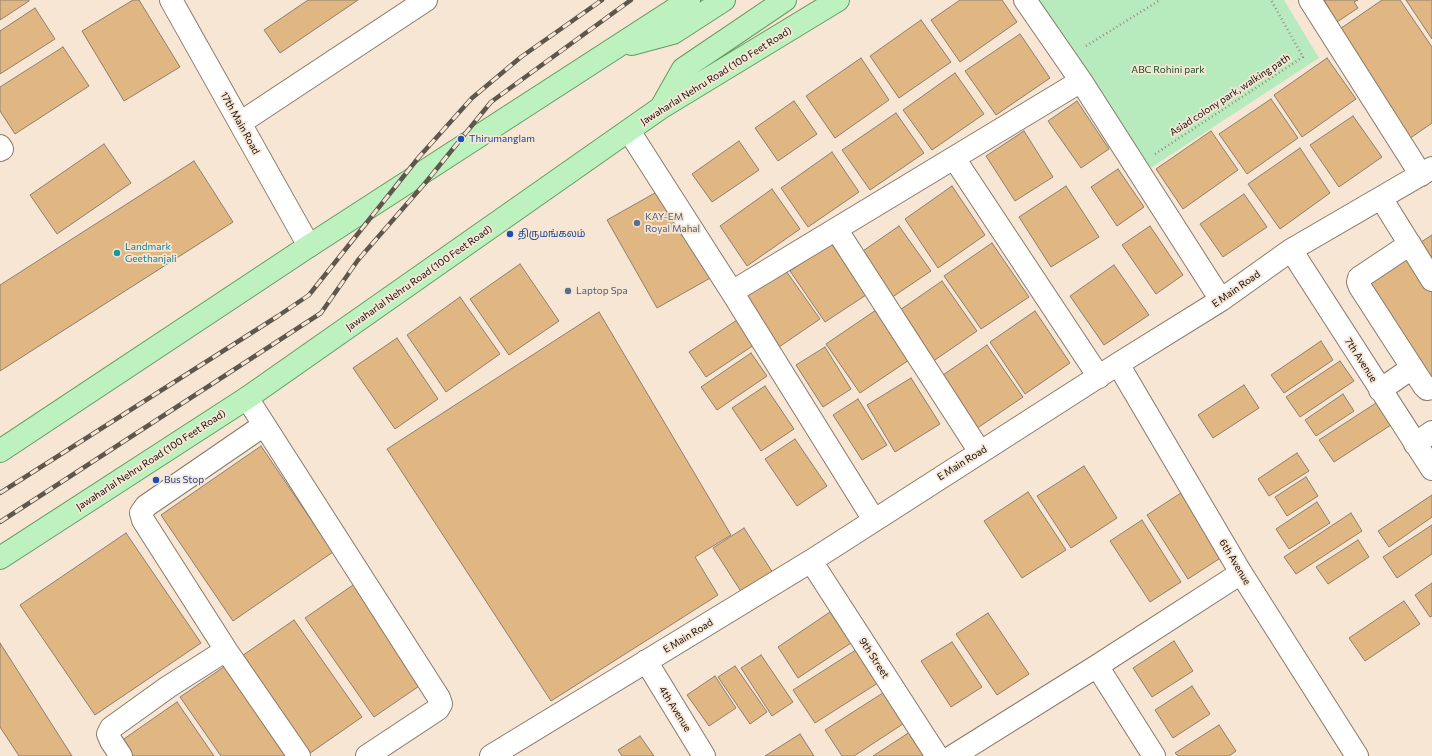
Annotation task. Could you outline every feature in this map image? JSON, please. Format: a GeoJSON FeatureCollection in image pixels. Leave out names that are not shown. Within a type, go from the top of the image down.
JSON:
{"type":"FeatureCollection","features":[{"type":"Feature","properties":{"kind":"main road"},"geometry":{"type":"LineString","coordinates":[[0,451],[309,246],[689,0]]}},
{"type":"Feature","properties":{"kind":"main road"},"geometry":{"type":"LineString","coordinates":[[614,48],[673,33],[724,0]]}},
{"type":"Feature","properties":{"kind":"main road"},"geometry":{"type":"LineString","coordinates":[[662,107],[682,69],[785,0]]}},
{"type":"Feature","properties":{"kind":"main road","name":"Jawaharlal Nehru Road (100 Feet Road)"},"geometry":{"type":"LineString","coordinates":[[0,558],[247,398],[662,107],[838,0]]}},
{"type":"Feature","properties":{"kind":"street","name":"17th Main Road"},"geometry":{"type":"LineString","coordinates":[[171,0],[309,246]]}},
{"type":"Feature","properties":{"kind":"street"},"geometry":{"type":"LineString","coordinates":[[240,123],[426,0]]}},
{"type":"Feature","properties":{"kind":"street"},"geometry":{"type":"LineString","coordinates":[[1024,0],[1081,81],[1221,300]]}},
{"type":"Feature","properties":{"kind":"street"},"geometry":{"type":"LineString","coordinates":[[1310,0],[1427,172]]}},
{"type":"Feature","properties":{"kind":"street"},"geometry":{"type":"LineString","coordinates":[[732,292],[1081,81]]}},
{"type":"Feature","properties":{"kind":"street"},"geometry":{"type":"LineString","coordinates":[[629,131],[732,292],[874,520]]}},
{"type":"Feature","properties":{"kind":"street"},"geometry":{"type":"LineString","coordinates":[[0,146],[2,149],[0,150]]}},
{"type":"Feature","properties":{"kind":"street"},"geometry":{"type":"LineString","coordinates":[[954,158],[1099,377]]}},
{"type":"Feature","properties":{"kind":"street","name":"E Main Road"},"geometry":{"type":"LineString","coordinates":[[491,756],[811,561],[1118,364],[1221,300],[1290,250],[1427,172]]}},
{"type":"Feature","properties":{"kind":"street"},"geometry":{"type":"LineString","coordinates":[[1381,198],[1432,280]]}},
{"type":"Feature","properties":{"kind":"street"},"geometry":{"type":"LineString","coordinates":[[836,229],[980,452]]}},
{"type":"Feature","properties":{"kind":"street"},"geometry":{"type":"LineString","coordinates":[[1410,244],[1359,278],[1358,282],[1424,386],[1427,389],[1432,388]]}},
{"type":"Feature","properties":{"kind":"street","name":"7th Avenue"},"geometry":{"type":"LineString","coordinates":[[1290,250],[1380,390],[1424,438],[1432,469]]}},
{"type":"Feature","properties":{"kind":"street","name":"6th Avenue"},"geometry":{"type":"LineString","coordinates":[[1118,364],[1241,573],[1357,756]]}},
{"type":"Feature","properties":{"kind":"street"},"geometry":{"type":"LineString","coordinates":[[1380,390],[1412,368]]}},
{"type":"Feature","properties":{"kind":"street"},"geometry":{"type":"LineString","coordinates":[[247,398],[439,698],[441,704],[438,709],[367,756]]}},
{"type":"Feature","properties":{"kind":"street"},"geometry":{"type":"LineString","coordinates":[[264,425],[146,506],[141,513],[143,520],[226,650],[299,756]]}},
{"type":"Feature","properties":{"kind":"street","name":"9th Street"},"geometry":{"type":"LineString","coordinates":[[811,561],[937,756]]}},
{"type":"Feature","properties":{"kind":"street"},"geometry":{"type":"LineString","coordinates":[[953,756],[1097,666],[1241,573]]}},
{"type":"Feature","properties":{"kind":"street"},"geometry":{"type":"LineString","coordinates":[[121,756],[108,734],[111,728],[168,687],[226,650]]}},
{"type":"Feature","properties":{"kind":"street","name":"4th Avenue"},"geometry":{"type":"LineString","coordinates":[[646,661],[704,756]]}},
{"type":"Feature","properties":{"kind":"street"},"geometry":{"type":"LineString","coordinates":[[1097,666],[1154,756]]}},
{"type":"Feature","properties":{"kind":"path"},"geometry":{"type":"LineString","coordinates":[[1081,49],[1160,0]]}},
{"type":"Feature","properties":{"kind":"path","name":"Asiad colony park, walking path"},"geometry":{"type":"LineString","coordinates":[[1152,156],[1303,57],[1271,0]]}},
{"type":"Feature","properties":{"kind":"green space","name":"ABC Rohini park"},"geometry":{"type":"Polygon","coordinates":[[[1036,0],[1284,0],[1319,58],[1149,169],[1036,0]]]}},
{"type":"Feature","properties":{"kind":"building"},"geometry":{"type":"Polygon","coordinates":[[[0,0],[29,0],[29,1],[0,20],[0,0]]]}},
{"type":"Feature","properties":{"kind":"building"},"geometry":{"type":"Polygon","coordinates":[[[133,0],[139,0],[180,67],[124,101],[82,31],[133,0]]]}},
{"type":"Feature","properties":{"kind":"building"},"geometry":{"type":"Polygon","coordinates":[[[308,0],[358,0],[280,53],[264,30],[308,0]]]}},
{"type":"Feature","properties":{"kind":"building"},"geometry":{"type":"Polygon","coordinates":[[[960,0],[1002,0],[1017,22],[960,62],[931,20],[960,0]]]}},
{"type":"Feature","properties":{"kind":"building"},"geometry":{"type":"Polygon","coordinates":[[[1324,0],[1358,0],[1354,2],[1358,8],[1337,22],[1324,0]]]}},
{"type":"Feature","properties":{"kind":"building"},"geometry":{"type":"Polygon","coordinates":[[[1382,0],[1400,0],[1432,47],[1432,123],[1409,139],[1337,31],[1382,0]]]}},
{"type":"Feature","properties":{"kind":"building"},"geometry":{"type":"Polygon","coordinates":[[[1406,0],[1432,0],[1432,39],[1406,0]]]}},
{"type":"Feature","properties":{"kind":"building"},"geometry":{"type":"Polygon","coordinates":[[[35,8],[55,39],[0,74],[0,31],[35,8]]]}},
{"type":"Feature","properties":{"kind":"building"},"geometry":{"type":"Polygon","coordinates":[[[921,20],[951,62],[899,98],[870,56],[921,20]]]}},
{"type":"Feature","properties":{"kind":"building"},"geometry":{"type":"Polygon","coordinates":[[[1020,34],[1050,78],[996,115],[965,71],[1020,34]]]}},
{"type":"Feature","properties":{"kind":"building"},"geometry":{"type":"Polygon","coordinates":[[[63,47],[89,86],[15,134],[0,111],[0,87],[63,47]]]}},
{"type":"Feature","properties":{"kind":"building"},"geometry":{"type":"Polygon","coordinates":[[[861,58],[889,100],[835,138],[806,96],[861,58]]]}},
{"type":"Feature","properties":{"kind":"building"},"geometry":{"type":"Polygon","coordinates":[[[1327,58],[1356,99],[1302,137],[1274,95],[1327,58]]]}},
{"type":"Feature","properties":{"kind":"building"},"geometry":{"type":"Polygon","coordinates":[[[955,73],[984,114],[932,150],[903,110],[955,73]]]}},
{"type":"Feature","properties":{"kind":"building"},"geometry":{"type":"Polygon","coordinates":[[[1271,99],[1298,138],[1247,174],[1219,134],[1271,99]]]}},
{"type":"Feature","properties":{"kind":"building"},"geometry":{"type":"Polygon","coordinates":[[[794,101],[817,134],[778,161],[755,128],[794,101]]]}},
{"type":"Feature","properties":{"kind":"building"},"geometry":{"type":"Polygon","coordinates":[[[1077,101],[1109,149],[1081,168],[1048,121],[1077,101]]]}},
{"type":"Feature","properties":{"kind":"building"},"geometry":{"type":"Polygon","coordinates":[[[896,113],[924,153],[870,190],[842,150],[896,113]]]}},
{"type":"Feature","properties":{"kind":"building"},"geometry":{"type":"Polygon","coordinates":[[[1353,116],[1382,157],[1339,187],[1310,145],[1353,116]]]}},
{"type":"Feature","properties":{"kind":"building"},"geometry":{"type":"Polygon","coordinates":[[[1024,131],[1053,177],[1015,201],[986,156],[1024,131]]]}},
{"type":"Feature","properties":{"kind":"building"},"geometry":{"type":"Polygon","coordinates":[[[1211,131],[1238,170],[1183,209],[1156,169],[1211,131]]]}},
{"type":"Feature","properties":{"kind":"building"},"geometry":{"type":"Polygon","coordinates":[[[739,141],[759,170],[712,202],[692,174],[739,141]]]}},
{"type":"Feature","properties":{"kind":"building"},"geometry":{"type":"Polygon","coordinates":[[[104,144],[131,183],[57,234],[30,195],[104,144]]]}},
{"type":"Feature","properties":{"kind":"building"},"geometry":{"type":"Polygon","coordinates":[[[1300,148],[1330,193],[1280,229],[1248,184],[1300,148]]]}},
{"type":"Feature","properties":{"kind":"building"},"geometry":{"type":"Polygon","coordinates":[[[832,152],[859,192],[808,227],[781,188],[832,152]]]}},
{"type":"Feature","properties":{"kind":"building","name":"Landmark Geethanjali"},"geometry":{"type":"Polygon","coordinates":[[[194,161],[233,222],[0,371],[0,285],[194,161]]]}},
{"type":"Feature","properties":{"kind":"building"},"geometry":{"type":"Polygon","coordinates":[[[1118,169],[1144,207],[1117,226],[1091,187],[1118,169]]]}},
{"type":"Feature","properties":{"kind":"building"},"geometry":{"type":"Polygon","coordinates":[[[952,186],[985,235],[938,268],[905,219],[952,186]]]}},
{"type":"Feature","properties":{"kind":"building"},"geometry":{"type":"Polygon","coordinates":[[[1066,186],[1099,237],[1051,267],[1019,217],[1066,186]]]}},
{"type":"Feature","properties":{"kind":"building"},"geometry":{"type":"Polygon","coordinates":[[[662,189],[712,277],[657,308],[607,220],[662,189]]]}},
{"type":"Feature","properties":{"kind":"building"},"geometry":{"type":"Polygon","coordinates":[[[772,189],[800,229],[747,266],[720,226],[772,189]]]}},
{"type":"Feature","properties":{"kind":"building"},"geometry":{"type":"Polygon","coordinates":[[[1244,194],[1267,227],[1223,257],[1200,224],[1244,194]]]}},
{"type":"Feature","properties":{"kind":"building"},"geometry":{"type":"Polygon","coordinates":[[[899,226],[931,271],[891,298],[860,253],[899,226]]]}},
{"type":"Feature","properties":{"kind":"building"},"geometry":{"type":"Polygon","coordinates":[[[1150,226],[1183,275],[1156,294],[1122,245],[1150,226]]]}},
{"type":"Feature","properties":{"kind":"building"},"geometry":{"type":"Polygon","coordinates":[[[1432,235],[1432,266],[1418,244],[1432,235]]]}},
{"type":"Feature","properties":{"kind":"building"},"geometry":{"type":"Polygon","coordinates":[[[831,243],[866,295],[825,322],[790,271],[831,243]]]}},
{"type":"Feature","properties":{"kind":"building"},"geometry":{"type":"Polygon","coordinates":[[[992,243],[1029,297],[981,329],[944,276],[992,243]]]}},
{"type":"Feature","properties":{"kind":"building"},"geometry":{"type":"Polygon","coordinates":[[[1410,256],[1432,291],[1432,380],[1364,285],[1410,256]]]}},
{"type":"Feature","properties":{"kind":"building"},"geometry":{"type":"Polygon","coordinates":[[[520,264],[559,321],[509,355],[470,299],[520,264]]]}},
{"type":"Feature","properties":{"kind":"building"},"geometry":{"type":"Polygon","coordinates":[[[1114,265],[1149,315],[1104,345],[1070,296],[1114,265]]]}},
{"type":"Feature","properties":{"kind":"building"},"geometry":{"type":"Polygon","coordinates":[[[784,268],[820,319],[779,347],[744,297],[784,268]]]}},
{"type":"Feature","properties":{"kind":"building"},"geometry":{"type":"Polygon","coordinates":[[[942,281],[977,331],[932,362],[897,312],[942,281]]]}},
{"type":"Feature","properties":{"kind":"building"},"geometry":{"type":"Polygon","coordinates":[[[460,297],[500,354],[446,392],[407,335],[460,297]]]}},
{"type":"Feature","properties":{"kind":"building"},"geometry":{"type":"Polygon","coordinates":[[[879,308],[912,358],[860,393],[826,344],[879,308]]]}},
{"type":"Feature","properties":{"kind":"building"},"geometry":{"type":"Polygon","coordinates":[[[1035,311],[1070,363],[1025,394],[990,342],[1035,311]]]}},
{"type":"Feature","properties":{"kind":"building"},"geometry":{"type":"Polygon","coordinates":[[[599,312],[731,535],[695,557],[718,595],[551,701],[387,449],[599,312]]]}},
{"type":"Feature","properties":{"kind":"building"},"geometry":{"type":"Polygon","coordinates":[[[737,320],[754,345],[706,377],[689,352],[737,320]]]}},
{"type":"Feature","properties":{"kind":"building"},"geometry":{"type":"Polygon","coordinates":[[[397,338],[438,399],[395,429],[353,368],[397,338]]]}},
{"type":"Feature","properties":{"kind":"building"},"geometry":{"type":"Polygon","coordinates":[[[1321,341],[1333,360],[1284,393],[1271,375],[1321,341]]]}},
{"type":"Feature","properties":{"kind":"building"},"geometry":{"type":"Polygon","coordinates":[[[987,345],[1023,397],[976,429],[940,377],[987,345]]]}},
{"type":"Feature","properties":{"kind":"building"},"geometry":{"type":"Polygon","coordinates":[[[825,347],[851,389],[823,407],[796,365],[825,347]]]}},
{"type":"Feature","properties":{"kind":"building"},"geometry":{"type":"Polygon","coordinates":[[[751,353],[767,376],[717,410],[701,387],[751,353]]]}},
{"type":"Feature","properties":{"kind":"building"},"geometry":{"type":"Polygon","coordinates":[[[1340,361],[1354,381],[1300,417],[1286,397],[1340,361]]]}},
{"type":"Feature","properties":{"kind":"building"},"geometry":{"type":"Polygon","coordinates":[[[911,378],[940,424],[895,452],[867,405],[911,378]]]}},
{"type":"Feature","properties":{"kind":"building"},"geometry":{"type":"Polygon","coordinates":[[[1244,385],[1259,408],[1213,438],[1198,415],[1244,385]]]}},
{"type":"Feature","properties":{"kind":"building"},"geometry":{"type":"Polygon","coordinates":[[[765,386],[794,429],[761,451],[732,408],[765,386]]]}},
{"type":"Feature","properties":{"kind":"building"},"geometry":{"type":"Polygon","coordinates":[[[1343,394],[1354,411],[1316,436],[1305,420],[1343,394]]]}},
{"type":"Feature","properties":{"kind":"building"},"geometry":{"type":"Polygon","coordinates":[[[858,399],[887,445],[862,460],[833,415],[858,399]]]}},
{"type":"Feature","properties":{"kind":"building"},"geometry":{"type":"Polygon","coordinates":[[[1376,403],[1391,425],[1334,462],[1319,440],[1376,403]]]}},
{"type":"Feature","properties":{"kind":"building"},"geometry":{"type":"Polygon","coordinates":[[[795,439],[827,486],[797,506],[765,459],[795,439]]]}},
{"type":"Feature","properties":{"kind":"building"},"geometry":{"type":"Polygon","coordinates":[[[261,446],[333,552],[233,621],[161,515],[261,446]]]}},
{"type":"Feature","properties":{"kind":"building"},"geometry":{"type":"Polygon","coordinates":[[[1297,453],[1309,471],[1269,496],[1258,479],[1297,453]]]}},
{"type":"Feature","properties":{"kind":"building"},"geometry":{"type":"Polygon","coordinates":[[[1084,466],[1117,518],[1071,548],[1037,496],[1084,466]]]}},
{"type":"Feature","properties":{"kind":"building"},"geometry":{"type":"Polygon","coordinates":[[[1306,477],[1318,496],[1287,516],[1275,497],[1306,477]]]}},
{"type":"Feature","properties":{"kind":"building"},"geometry":{"type":"Polygon","coordinates":[[[1184,491],[1225,555],[1188,579],[1147,515],[1184,491]]]}},
{"type":"Feature","properties":{"kind":"building"},"geometry":{"type":"Polygon","coordinates":[[[1028,492],[1066,550],[1022,578],[984,521],[1028,492]]]}},
{"type":"Feature","properties":{"kind":"building"},"geometry":{"type":"Polygon","coordinates":[[[1432,495],[1432,517],[1389,547],[1378,531],[1432,495]]]}},
{"type":"Feature","properties":{"kind":"building"},"geometry":{"type":"Polygon","coordinates":[[[1317,502],[1330,523],[1289,549],[1276,529],[1317,502]]]}},
{"type":"Feature","properties":{"kind":"building"},"geometry":{"type":"Polygon","coordinates":[[[1351,513],[1362,531],[1296,574],[1284,557],[1351,513]]]}},
{"type":"Feature","properties":{"kind":"building"},"geometry":{"type":"Polygon","coordinates":[[[1142,520],[1181,582],[1150,602],[1110,541],[1142,520]]]}},
{"type":"Feature","properties":{"kind":"building"},"geometry":{"type":"Polygon","coordinates":[[[1432,525],[1432,554],[1397,578],[1383,557],[1432,525]]]}},
{"type":"Feature","properties":{"kind":"building"},"geometry":{"type":"Polygon","coordinates":[[[744,528],[773,573],[742,593],[713,548],[744,528]]]}},
{"type":"Feature","properties":{"kind":"building"},"geometry":{"type":"Polygon","coordinates":[[[126,533],[201,643],[95,715],[20,605],[126,533]]]}},
{"type":"Feature","properties":{"kind":"building"},"geometry":{"type":"Polygon","coordinates":[[[1358,540],[1369,557],[1328,584],[1316,567],[1358,540]]]}},
{"type":"Feature","properties":{"kind":"building"},"geometry":{"type":"Polygon","coordinates":[[[356,583],[425,682],[374,717],[305,618],[356,583]]]}},
{"type":"Feature","properties":{"kind":"building"},"geometry":{"type":"Polygon","coordinates":[[[1432,583],[1432,616],[1430,617],[1415,595],[1432,583]]]}},
{"type":"Feature","properties":{"kind":"building"},"geometry":{"type":"Polygon","coordinates":[[[1404,601],[1420,624],[1365,661],[1349,638],[1404,601]]]}},
{"type":"Feature","properties":{"kind":"building"},"geometry":{"type":"Polygon","coordinates":[[[830,612],[851,643],[798,678],[778,647],[830,612]]]}},
{"type":"Feature","properties":{"kind":"building"},"geometry":{"type":"Polygon","coordinates":[[[988,613],[1029,674],[997,695],[956,634],[988,613]]]}},
{"type":"Feature","properties":{"kind":"building"},"geometry":{"type":"Polygon","coordinates":[[[294,620],[362,717],[306,756],[239,658],[294,620]]]}},
{"type":"Feature","properties":{"kind":"building"},"geometry":{"type":"Polygon","coordinates":[[[1174,641],[1193,671],[1152,697],[1133,668],[1174,641]]]}},
{"type":"Feature","properties":{"kind":"building"},"geometry":{"type":"Polygon","coordinates":[[[952,642],[982,687],[951,707],[921,661],[952,642]]]}},
{"type":"Feature","properties":{"kind":"building"},"geometry":{"type":"Polygon","coordinates":[[[0,643],[72,756],[19,756],[0,727],[0,643]]]}},
{"type":"Feature","properties":{"kind":"building"},"geometry":{"type":"Polygon","coordinates":[[[859,648],[881,681],[815,723],[793,690],[859,648]]]}},
{"type":"Feature","properties":{"kind":"building"},"geometry":{"type":"Polygon","coordinates":[[[761,655],[793,702],[772,716],[741,668],[761,655]]]}},
{"type":"Feature","properties":{"kind":"building"},"geometry":{"type":"Polygon","coordinates":[[[231,662],[296,756],[221,756],[180,697],[231,662]]]}},
{"type":"Feature","properties":{"kind":"building"},"geometry":{"type":"Polygon","coordinates":[[[735,666],[767,712],[750,724],[718,677],[735,666]]]}},
{"type":"Feature","properties":{"kind":"building"},"geometry":{"type":"Polygon","coordinates":[[[715,676],[736,708],[709,726],[687,695],[715,676]]]}},
{"type":"Feature","properties":{"kind":"building"},"geometry":{"type":"Polygon","coordinates":[[[1192,686],[1210,714],[1173,738],[1155,710],[1192,686]]]}},
{"type":"Feature","properties":{"kind":"building"},"geometry":{"type":"Polygon","coordinates":[[[889,689],[909,720],[854,756],[842,756],[825,730],[889,689]]]}},
{"type":"Feature","properties":{"kind":"building"},"geometry":{"type":"Polygon","coordinates":[[[177,702],[214,756],[131,756],[121,741],[177,702]]]}},
{"type":"Feature","properties":{"kind":"building"},"geometry":{"type":"Polygon","coordinates":[[[1219,725],[1236,751],[1229,756],[1178,756],[1175,753],[1219,725]]]}},
{"type":"Feature","properties":{"kind":"building"},"geometry":{"type":"Polygon","coordinates":[[[913,730],[930,756],[873,756],[913,730]]]}},
{"type":"Feature","properties":{"kind":"building"},"geometry":{"type":"Polygon","coordinates":[[[800,734],[814,756],[765,756],[800,734]]]}},
{"type":"Feature","properties":{"kind":"building"},"geometry":{"type":"Polygon","coordinates":[[[640,736],[654,756],[622,756],[618,750],[640,736]]]}},
{"type":"Feature","properties":{"kind":"railway"},"geometry":{"type":"LineString","coordinates":[[0,493],[309,295],[419,157],[472,98],[521,57],[602,0]]}},
{"type":"Feature","properties":{"kind":"railway"},"geometry":{"type":"LineString","coordinates":[[0,522],[321,313],[358,260],[426,182],[491,102],[631,0]]}},
{"type":"Feature","properties":{"kind":"place","name":"Thirumanglam"},"geometry":{"type":"Point","coordinates":[461,139]}},
{"type":"Feature","properties":{"kind":"place","name":"KAY-EM Royal Mahal"},"geometry":{"type":"Point","coordinates":[637,223]}},
{"type":"Feature","properties":{"kind":"place","name":"திருமங்கலம்"},"geometry":{"type":"Point","coordinates":[510,234]}},
{"type":"Feature","properties":{"kind":"place","name":"Landmark Geethanjali"},"geometry":{"type":"Point","coordinates":[117,253]}},
{"type":"Feature","properties":{"kind":"place","name":"Laptop Spa"},"geometry":{"type":"Point","coordinates":[568,291]}},
{"type":"Feature","properties":{"kind":"place","name":"Bus Stop"},"geometry":{"type":"Point","coordinates":[156,480]}}]}
